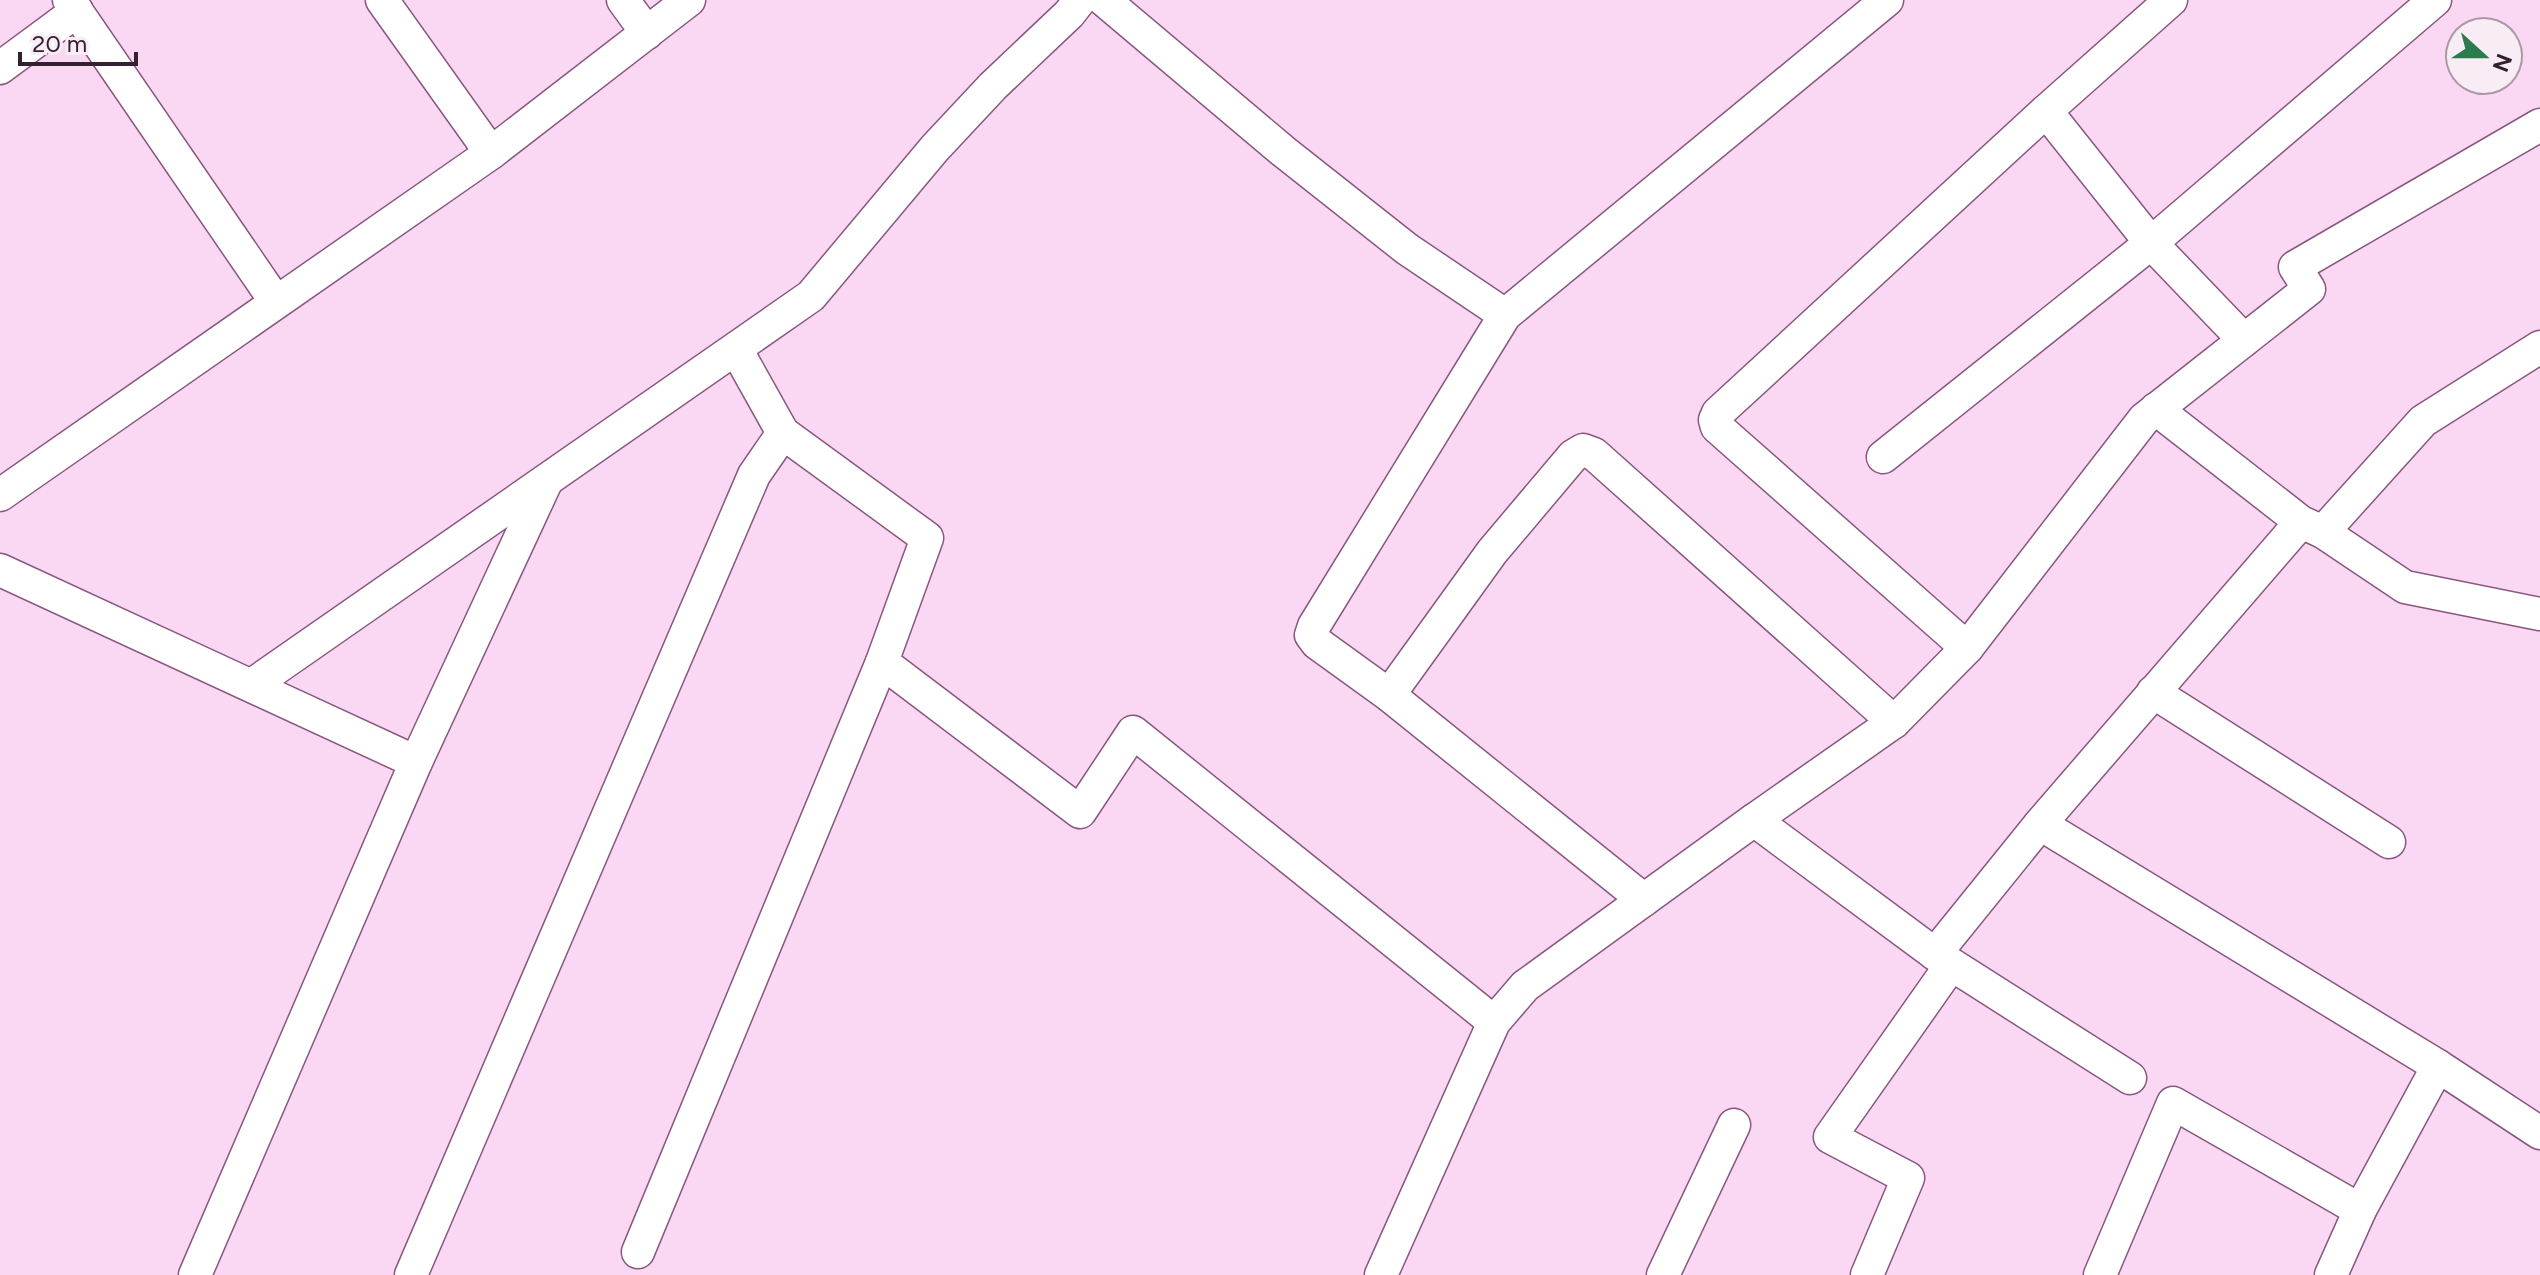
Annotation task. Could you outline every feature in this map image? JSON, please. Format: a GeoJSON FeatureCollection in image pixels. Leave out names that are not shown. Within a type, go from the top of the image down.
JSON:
{"type":"FeatureCollection","features":[{"type":"Feature","properties":{"kind":"street"},"geometry":{"type":"LineString","coordinates":[[382,0],[491,153]]}},
{"type":"Feature","properties":{"kind":"street"},"geometry":{"type":"LineString","coordinates":[[623,0],[647,33]]}},
{"type":"Feature","properties":{"kind":"street"},"geometry":{"type":"LineString","coordinates":[[0,495],[491,153],[689,0]]}},
{"type":"Feature","properties":{"kind":"street"},"geometry":{"type":"LineString","coordinates":[[252,685],[811,296],[935,148],[1080,0]]}},
{"type":"Feature","properties":{"kind":"street"},"geometry":{"type":"LineString","coordinates":[[1104,0],[1283,151],[1407,249],[1505,315]]}},
{"type":"Feature","properties":{"kind":"street"},"geometry":{"type":"LineString","coordinates":[[1644,900],[1389,695],[1317,643],[1311,635],[1505,315],[1887,0]]}},
{"type":"Feature","properties":{"kind":"street"},"geometry":{"type":"LineString","coordinates":[[1967,648],[1717,427],[1715,420],[1718,413],[2171,0]]}},
{"type":"Feature","properties":{"kind":"street"},"geometry":{"type":"LineString","coordinates":[[1883,457],[2151,243],[2435,0]]}},
{"type":"Feature","properties":{"kind":"street"},"geometry":{"type":"LineString","coordinates":[[0,68],[73,6],[276,302]]}},
{"type":"Feature","properties":{"kind":"street"},"geometry":{"type":"LineString","coordinates":[[2046,111],[2151,243],[2244,340]]}},
{"type":"Feature","properties":{"kind":"street"},"geometry":{"type":"LineString","coordinates":[[1381,1275],[1494,1022],[1525,986],[1894,722],[1967,648],[2144,419],[2309,289],[2295,267],[2540,125]]}},
{"type":"Feature","properties":{"kind":"street"},"geometry":{"type":"LineString","coordinates":[[1867,1275],[1908,1178],[1830,1137],[1943,960],[2040,824],[2153,692],[2312,527],[2423,421],[2540,347]]}},
{"type":"Feature","properties":{"kind":"street"},"geometry":{"type":"LineString","coordinates":[[638,1252],[882,662],[927,538],[783,433],[736,349]]}},
{"type":"Feature","properties":{"kind":"street"},"geometry":{"type":"LineString","coordinates":[[2156,409],[2312,527],[2405,587],[2540,614]]}},
{"type":"Feature","properties":{"kind":"street"},"geometry":{"type":"LineString","coordinates":[[411,1275],[754,475],[783,433]]}},
{"type":"Feature","properties":{"kind":"street"},"geometry":{"type":"LineString","coordinates":[[1389,695],[1492,552],[1573,456],[1583,450],[1594,454],[1894,722]]}},
{"type":"Feature","properties":{"kind":"street"},"geometry":{"type":"LineString","coordinates":[[195,1275],[416,762],[547,480]]}},
{"type":"Feature","properties":{"kind":"street"},"geometry":{"type":"LineString","coordinates":[[0,570],[416,762]]}},
{"type":"Feature","properties":{"kind":"street"},"geometry":{"type":"LineString","coordinates":[[882,662],[1080,812],[1133,732],[1494,1022]]}},
{"type":"Feature","properties":{"kind":"street"},"geometry":{"type":"LineString","coordinates":[[2153,692],[2389,842]]}},
{"type":"Feature","properties":{"kind":"street"},"geometry":{"type":"LineString","coordinates":[[1754,820],[1943,960],[2130,1078]]}},
{"type":"Feature","properties":{"kind":"street"},"geometry":{"type":"LineString","coordinates":[[2040,824],[2438,1066],[2540,1133]]}},
{"type":"Feature","properties":{"kind":"street"},"geometry":{"type":"LineString","coordinates":[[2331,1275],[2360,1210],[2438,1066]]}},
{"type":"Feature","properties":{"kind":"street"},"geometry":{"type":"LineString","coordinates":[[2100,1275],[2173,1103],[2360,1210]]}},
{"type":"Feature","properties":{"kind":"street"},"geometry":{"type":"LineString","coordinates":[[1663,1275],[1734,1125]]}}]}
